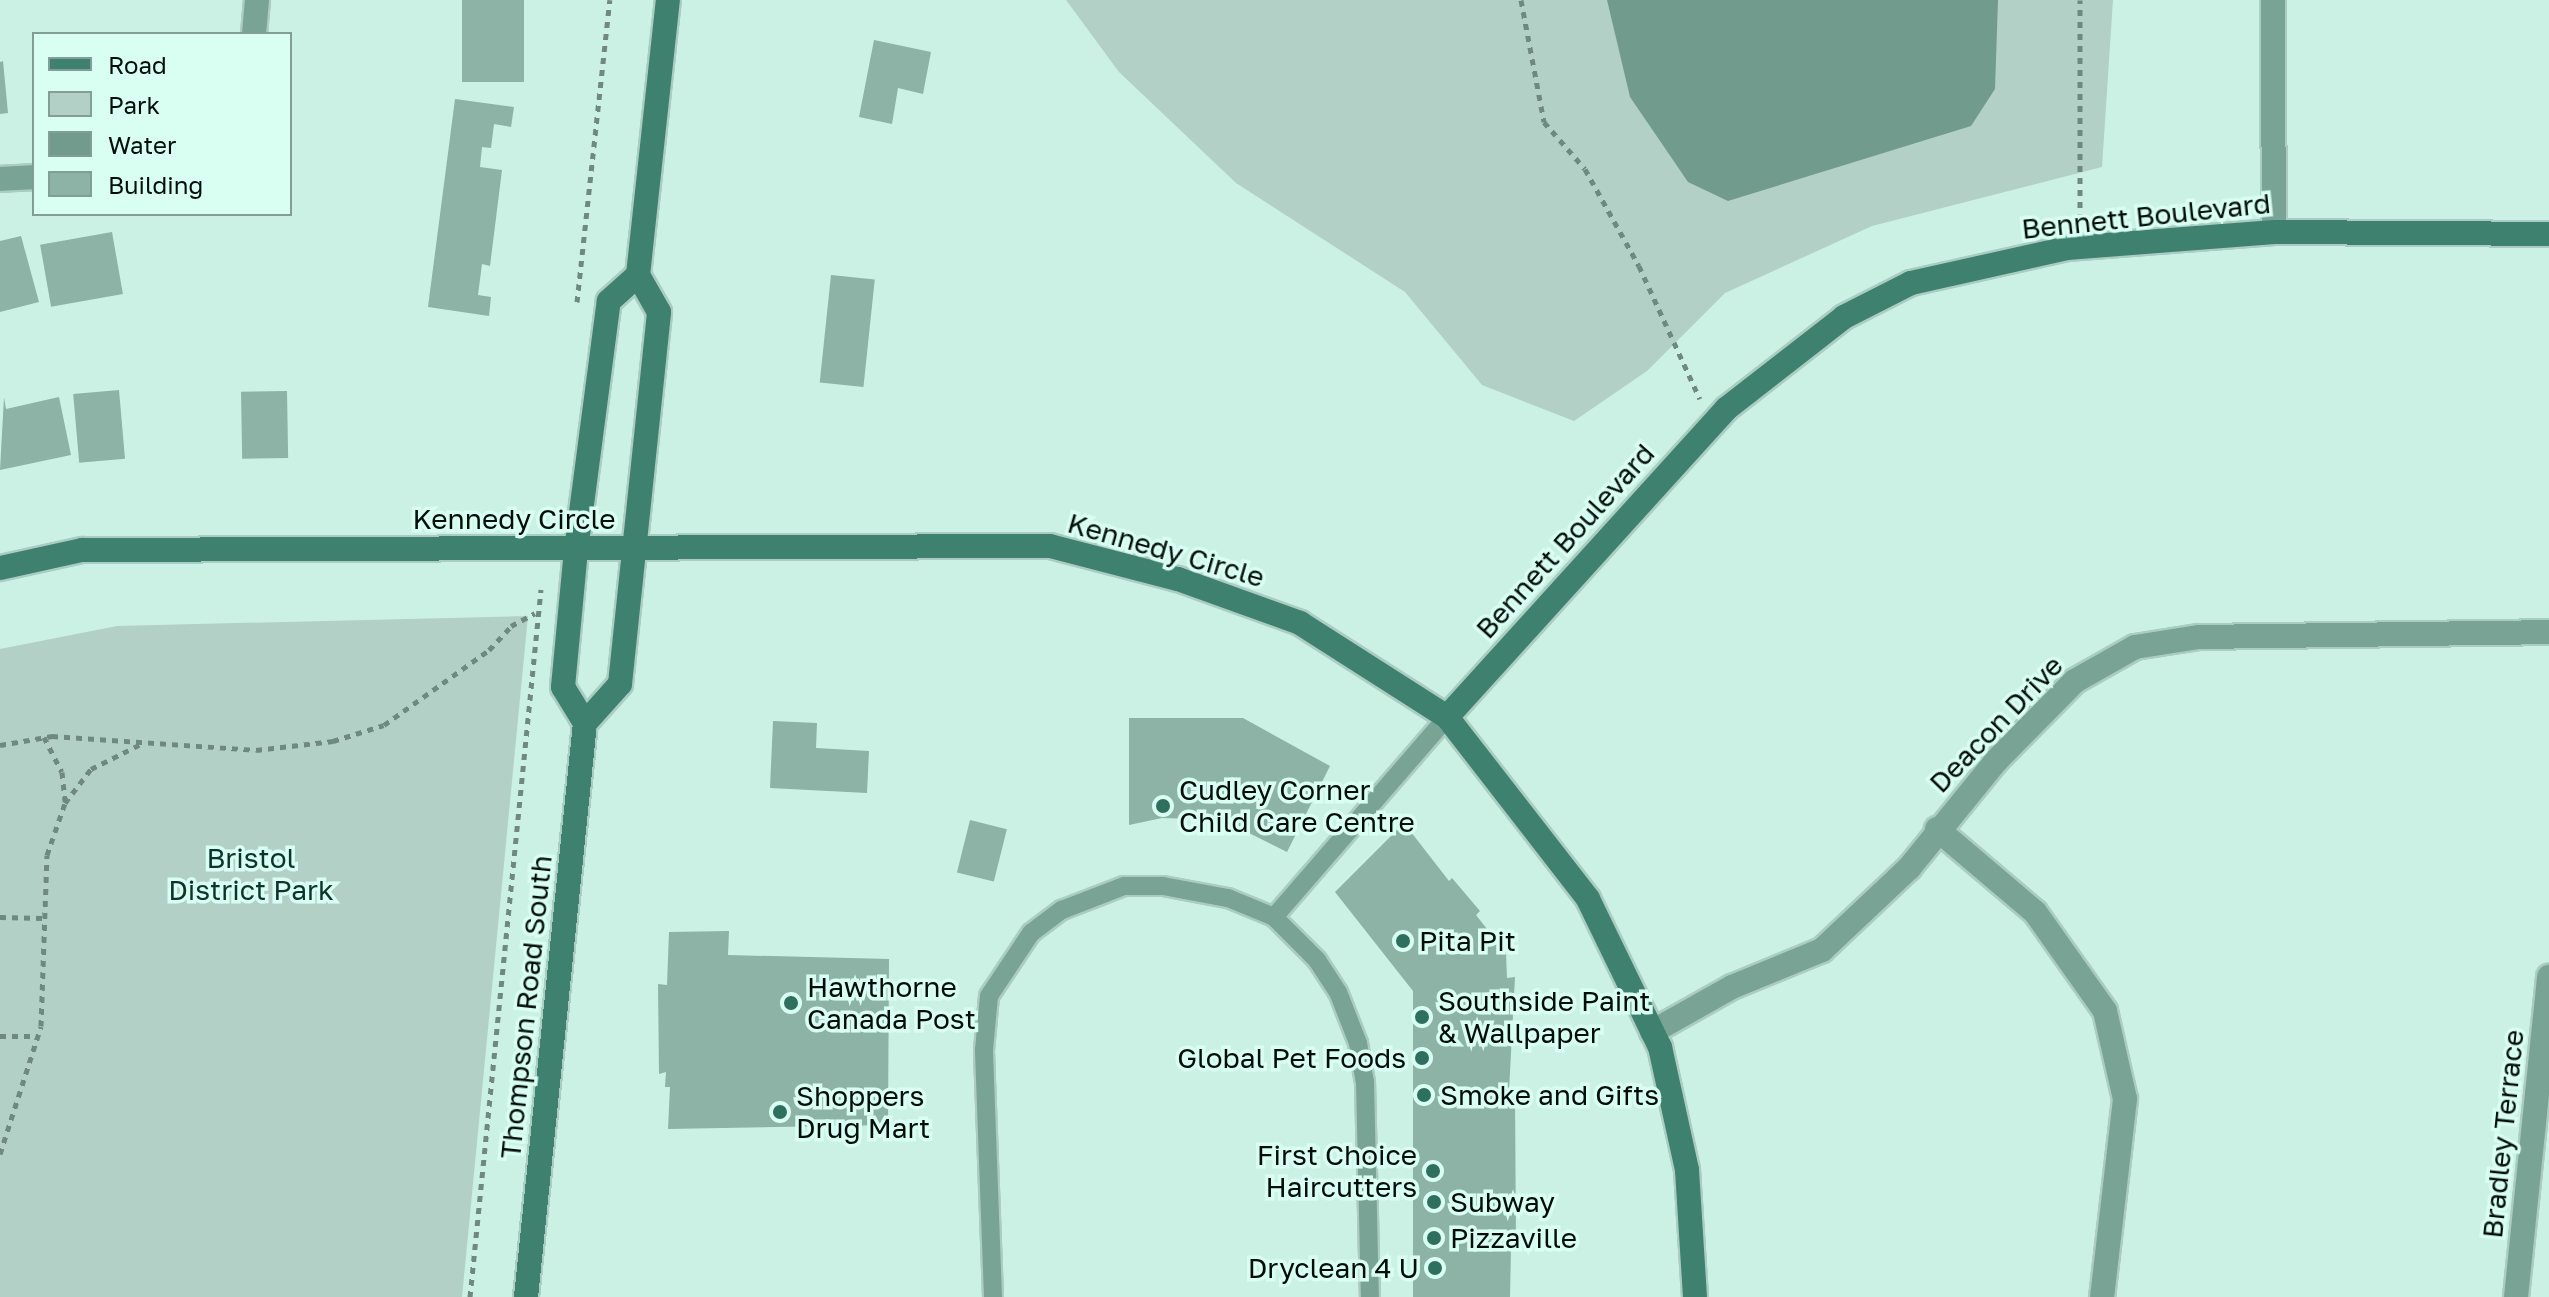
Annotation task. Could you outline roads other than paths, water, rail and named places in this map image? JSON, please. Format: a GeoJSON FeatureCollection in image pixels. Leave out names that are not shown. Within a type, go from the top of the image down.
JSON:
{"type":"FeatureCollection","features":[{"type":"Feature","properties":{"kind":"street"},"geometry":{"type":"LineString","coordinates":[[254,32],[257,0]]}},
{"type":"Feature","properties":{"kind":"street"},"geometry":{"type":"LineString","coordinates":[[638,275],[609,301],[576,550],[563,687],[585,723],[620,684],[659,312],[638,275],[668,0]]}},
{"type":"Feature","properties":{"kind":"street"},"geometry":{"type":"LineString","coordinates":[[2273,0],[2274,232]]}},
{"type":"Feature","properties":{"kind":"street"},"geometry":{"type":"LineString","coordinates":[[0,179],[32,177]]}},
{"type":"Feature","properties":{"kind":"street","name":"Bennett Boulevard"},"geometry":{"type":"LineString","coordinates":[[1447,717],[1712,425],[1844,317],[1911,283],[2080,247],[2274,232],[2549,234]]}},
{"type":"Feature","properties":{"kind":"street","name":"Kennedy Circle"},"geometry":{"type":"LineString","coordinates":[[0,568],[82,550],[1050,546],[1178,579],[1300,623],[1447,717],[1588,899],[1652,1032],[1687,1170],[1695,1297]]}},
{"type":"Feature","properties":{"kind":"street","name":"Deacon Drive"},"geometry":{"type":"LineString","coordinates":[[1652,1032],[1732,987],[1822,950],[1909,868],[1937,829],[2075,681],[2135,647],[2199,637],[2549,632]]}},
{"type":"Feature","properties":{"kind":"street","name":"Thompson Road South"},"geometry":{"type":"LineString","coordinates":[[526,1297],[585,723]]}},
{"type":"Feature","properties":{"kind":"street"},"geometry":{"type":"LineString","coordinates":[[1937,829],[2035,912],[2105,1011],[2125,1099],[2102,1297]]}},
{"type":"Feature","properties":{"kind":"street","name":"Bradley Terrace"},"geometry":{"type":"LineString","coordinates":[[2516,1297],[2549,977]]}},
{"type":"Feature","properties":{"kind":"lane"},"geometry":{"type":"LineString","coordinates":[[1274,917],[1447,717]]}},
{"type":"Feature","properties":{"kind":"lane"},"geometry":{"type":"LineString","coordinates":[[993,1297],[984,1014],[989,996],[1031,933],[1062,910],[1124,886],[1163,886],[1228,898],[1274,917],[1317,960],[1338,992],[1358,1043],[1365,1081],[1370,1297]]}},
{"type":"Feature","properties":{"kind":"water"},"geometry":{"type":"Polygon","coordinates":[[[1607,0],[1998,0],[1995,89],[1971,126],[1728,201],[1688,182],[1630,97],[1607,0]]]}},
{"type":"Feature","properties":{"kind":"place","name":"Cudley Corner Child Care Centre"},"geometry":{"type":"Point","coordinates":[1163,806]}},
{"type":"Feature","properties":{"kind":"place","name":"Pita Pit"},"geometry":{"type":"Point","coordinates":[1403,941]}},
{"type":"Feature","properties":{"kind":"place","name":"Hawthorne Canada Post"},"geometry":{"type":"Point","coordinates":[791,1003]}},
{"type":"Feature","properties":{"kind":"place","name":"Southside Paint & Wallpaper"},"geometry":{"type":"Point","coordinates":[1422,1017]}},
{"type":"Feature","properties":{"kind":"place","name":"Global Pet Foods"},"geometry":{"type":"Point","coordinates":[1422,1058]}},
{"type":"Feature","properties":{"kind":"place","name":"Smoke and Gifts"},"geometry":{"type":"Point","coordinates":[1424,1095]}},
{"type":"Feature","properties":{"kind":"place","name":"Shoppers Drug Mart"},"geometry":{"type":"Point","coordinates":[780,1112]}},
{"type":"Feature","properties":{"kind":"place","name":"First Choice Haircutters"},"geometry":{"type":"Point","coordinates":[1433,1171]}},
{"type":"Feature","properties":{"kind":"place","name":"Subway"},"geometry":{"type":"Point","coordinates":[1434,1202]}},
{"type":"Feature","properties":{"kind":"place","name":"Pizzaville"},"geometry":{"type":"Point","coordinates":[1434,1238]}},
{"type":"Feature","properties":{"kind":"place","name":"Dryclean 4 U"},"geometry":{"type":"Point","coordinates":[1435,1268]}},
{"type":"Feature","properties":{"kind":"park label","name":"Bristol District Park"},"geometry":{"type":"Point","coordinates":[251,874]}}]}
